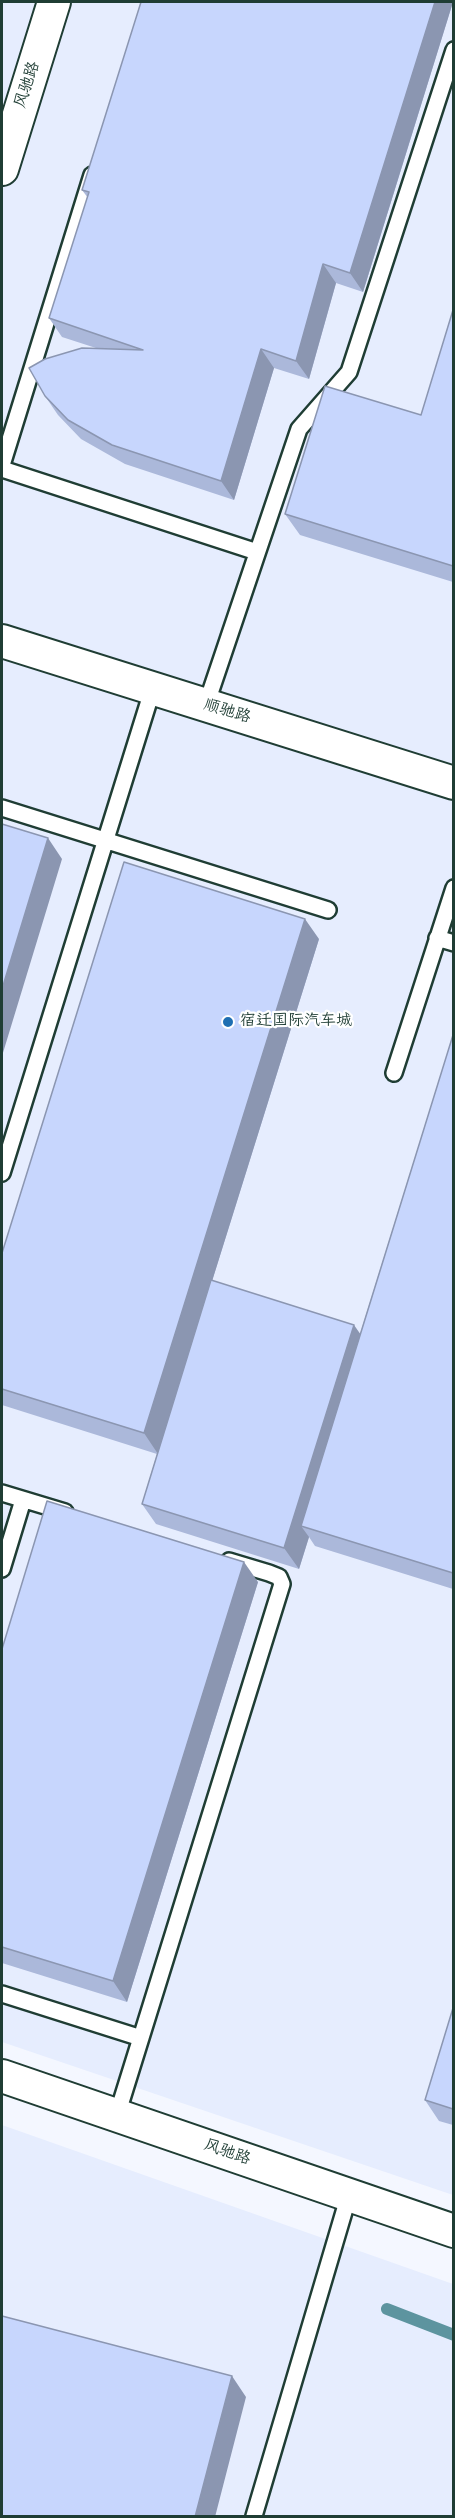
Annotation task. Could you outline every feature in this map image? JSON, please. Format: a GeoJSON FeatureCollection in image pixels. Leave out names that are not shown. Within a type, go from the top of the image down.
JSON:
{"type":"FeatureCollection","features":[{"type":"Feature","properties":{"kind":"street","name":"风驰路"},"geometry":{"type":"LineString","coordinates":[[2,169],[8,124],[54,2]]}},
{"type":"Feature","properties":{"kind":"street","name":"顺驰路"},"geometry":{"type":"LineString","coordinates":[[2,640],[453,783]]}},
{"type":"Feature","properties":{"kind":"street","name":"风驰路"},"geometry":{"type":"LineString","coordinates":[[2,2076],[453,2231]]}},
{"type":"Feature","properties":{"kind":"lane"},"geometry":{"type":"LineString","coordinates":[[206,705],[299,429],[349,372],[453,50]]}},
{"type":"Feature","properties":{"kind":"lane"},"geometry":{"type":"LineString","coordinates":[[2,465],[97,160]]}},
{"type":"Feature","properties":{"kind":"lane"},"geometry":{"type":"LineString","coordinates":[[2,469],[257,552]]}},
{"type":"Feature","properties":{"kind":"lane"},"geometry":{"type":"LineString","coordinates":[[2,1173],[153,688]]}},
{"type":"Feature","properties":{"kind":"lane"},"geometry":{"type":"LineString","coordinates":[[2,808],[328,910]]}},
{"type":"Feature","properties":{"kind":"lane"},"geometry":{"type":"LineString","coordinates":[[394,1073],[453,888]]}},
{"type":"Feature","properties":{"kind":"lane"},"geometry":{"type":"LineString","coordinates":[[437,938],[453,943]]}},
{"type":"Feature","properties":{"kind":"lane"},"geometry":{"type":"LineString","coordinates":[[2,1493],[79,1516]]}},
{"type":"Feature","properties":{"kind":"lane"},"geometry":{"type":"LineString","coordinates":[[2,1569],[23,1500]]}},
{"type":"Feature","properties":{"kind":"lane"},"geometry":{"type":"LineString","coordinates":[[117,2115],[282,1584],[279,1577],[213,1556]]}},
{"type":"Feature","properties":{"kind":"lane"},"geometry":{"type":"LineString","coordinates":[[2,1994],[141,2038]]}},
{"type":"Feature","properties":{"kind":"lane"},"geometry":{"type":"LineString","coordinates":[[254,2517],[350,2195]]}},
{"type":"Feature","properties":{"kind":"shaded area","name":"宿迁国际汽车城"},"geometry":{"type":"Polygon","coordinates":[[[2,2],[453,2],[453,2195],[2,2042],[2,2]]]}},
{"type":"Feature","properties":{"kind":"shaded area"},"geometry":{"type":"Polygon","coordinates":[[[2,2125],[453,2284],[453,2516],[2,2516],[2,2125]]]}},
{"type":"Feature","properties":{"kind":"building"},"geometry":{"type":"Polygon","coordinates":[[[141,2],[435,2],[350,273],[323,264],[296,361],[261,349],[221,481],[112,445],[68,420],[45,396],[29,368],[45,359],[82,348],[143,350],[49,318],[89,192],[82,190],[141,2]]]}},
{"type":"Feature","properties":{"kind":"building"},"geometry":{"type":"Polygon","coordinates":[[[453,310],[453,566],[285,514],[325,386],[421,415],[453,310]]]}},
{"type":"Feature","properties":{"kind":"building"},"geometry":{"type":"Polygon","coordinates":[[[2,824],[48,838],[2,989],[2,824]]]}},
{"type":"Feature","properties":{"kind":"building"},"geometry":{"type":"Polygon","coordinates":[[[124,862],[305,919],[144,1433],[2,1389],[2,1253],[124,862]]]}},
{"type":"Feature","properties":{"kind":"building"},"geometry":{"type":"Polygon","coordinates":[[[453,1035],[453,1573],[301,1526],[453,1035]]]}},
{"type":"Feature","properties":{"kind":"building"},"geometry":{"type":"Polygon","coordinates":[[[211,1280],[354,1325],[284,1548],[142,1504],[211,1280]]]}},
{"type":"Feature","properties":{"kind":"building"},"geometry":{"type":"Polygon","coordinates":[[[47,1501],[244,1562],[113,1981],[2,1947],[2,1649],[47,1501]]]}},
{"type":"Feature","properties":{"kind":"building"},"geometry":{"type":"Polygon","coordinates":[[[453,2008],[453,2109],[425,2100],[453,2008]]]}},
{"type":"Feature","properties":{"kind":"building"},"geometry":{"type":"Polygon","coordinates":[[[2,2316],[232,2376],[195,2517],[2,2517],[2,2316]]]}},
{"type":"Feature","properties":{"kind":"waterway"},"geometry":{"type":"LineString","coordinates":[[387,2309],[454,2335]]}},
{"type":"Feature","properties":{"kind":"place","name":"宿迁国际汽车城"},"geometry":{"type":"Point","coordinates":[228,1022]}}]}
